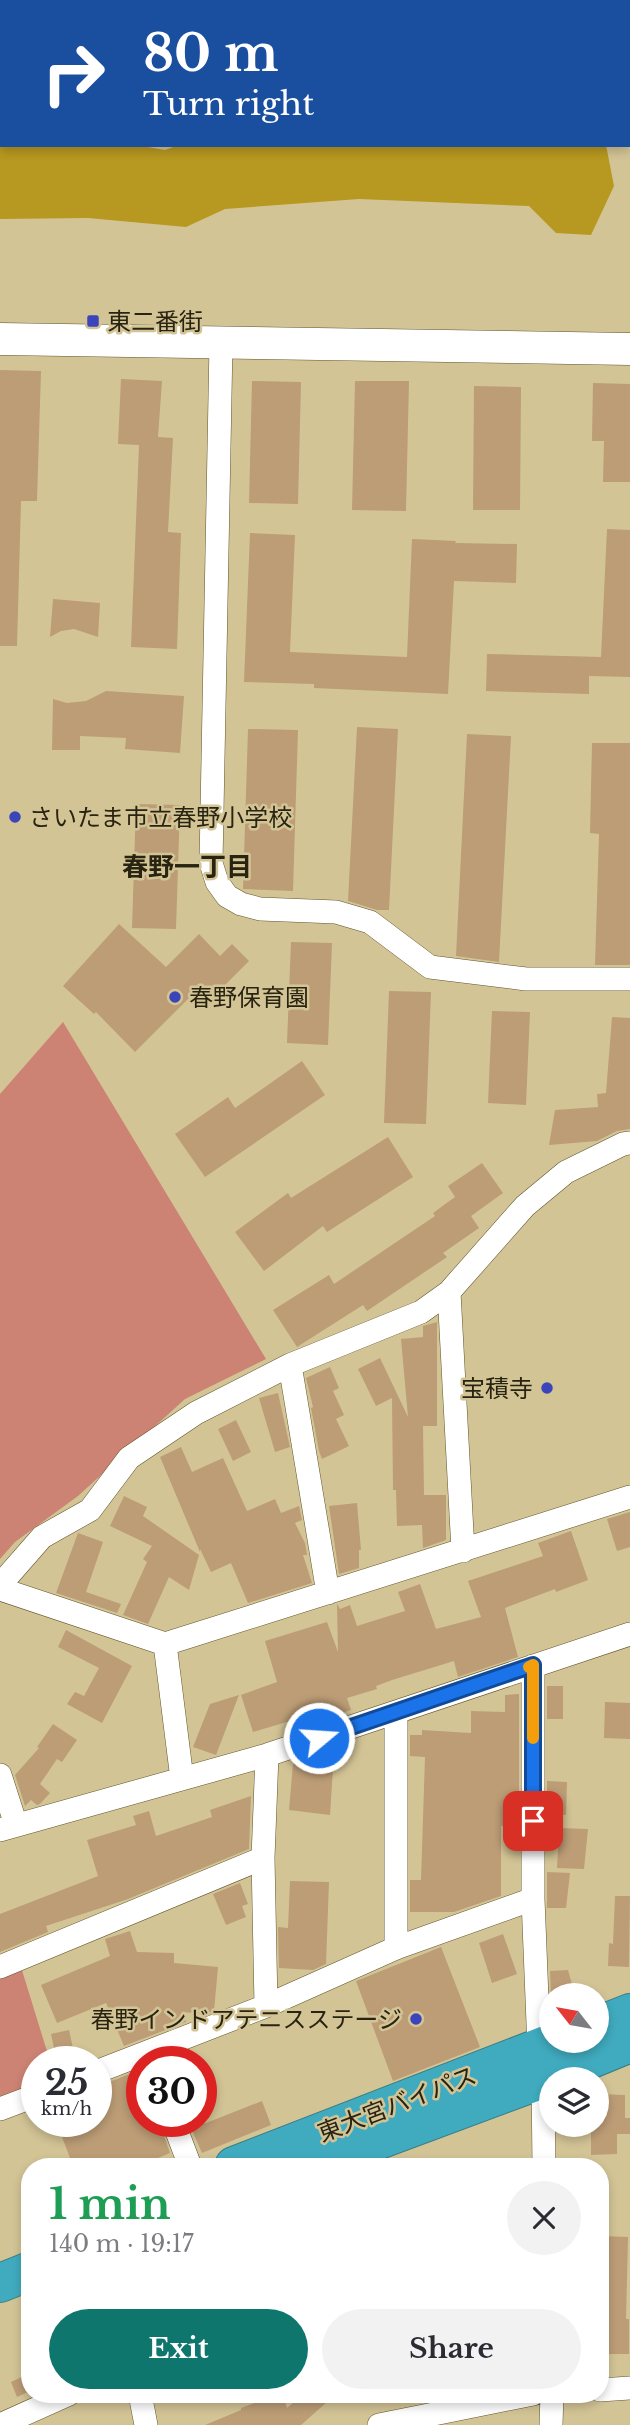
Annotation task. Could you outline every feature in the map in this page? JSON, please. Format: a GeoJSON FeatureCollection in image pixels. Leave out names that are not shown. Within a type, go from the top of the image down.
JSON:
{"type":"FeatureCollection","features":[{"type":"Feature","properties":{"kind":"highway"},"geometry":{"type":"LineString","coordinates":[[609,2021],[630,2013]]}},
{"type":"Feature","properties":{"kind":"highway","name":"東大宮バイパス"},"geometry":{"type":"LineString","coordinates":[[257,2158],[547,2056],[630,2043]]}},
{"type":"Feature","properties":{"kind":"highway","name":"東大宮バイパス"},"geometry":{"type":"LineString","coordinates":[[326,2158],[547,2056]]}},
{"type":"Feature","properties":{"kind":"highway"},"geometry":{"type":"LineString","coordinates":[[0,2255],[21,2247]]}},
{"type":"Feature","properties":{"kind":"highway"},"geometry":{"type":"LineString","coordinates":[[0,2283],[21,2275]]}},
{"type":"Feature","properties":{"kind":"street"},"geometry":{"type":"LineString","coordinates":[[0,339],[630,349]]}},
{"type":"Feature","properties":{"kind":"street"},"geometry":{"type":"LineString","coordinates":[[221,344],[211,863],[217,882],[227,897],[260,909],[336,912],[370,922],[430,967],[526,979],[630,979]]}},
{"type":"Feature","properties":{"kind":"street"},"geometry":{"type":"LineString","coordinates":[[630,1143],[566,1172],[533,1199],[449,1292],[421,1312],[290,1365],[196,1413],[129,1458],[90,1510],[42,1537],[0,1587],[165,1644],[630,1497]]}},
{"type":"Feature","properties":{"kind":"street"},"geometry":{"type":"LineString","coordinates":[[449,1292],[463,1551]]}},
{"type":"Feature","properties":{"kind":"street"},"geometry":{"type":"LineString","coordinates":[[290,1365],[327,1592]]}},
{"type":"Feature","properties":{"kind":"street"},"geometry":{"type":"LineString","coordinates":[[0,1775],[8,1828],[267,1755],[630,1634]]}},
{"type":"Feature","properties":{"kind":"street"},"geometry":{"type":"LineString","coordinates":[[165,1644],[182,1779]]}},
{"type":"Feature","properties":{"kind":"street"},"geometry":{"type":"LineString","coordinates":[[533,1665],[533,1899],[547,2056],[544,2158]]}},
{"type":"Feature","properties":{"kind":"street"},"geometry":{"type":"LineString","coordinates":[[396,1714],[396,1948]]}},
{"type":"Feature","properties":{"kind":"street"},"geometry":{"type":"LineString","coordinates":[[266,2006],[263,1858],[267,1755]]}},
{"type":"Feature","properties":{"kind":"street"},"geometry":{"type":"LineString","coordinates":[[0,1967],[263,1858]]}},
{"type":"Feature","properties":{"kind":"street"},"geometry":{"type":"LineString","coordinates":[[173,2046],[396,1948],[533,1899]]}},
{"type":"Feature","properties":{"kind":"street"},"geometry":{"type":"LineString","coordinates":[[0,2109],[21,2101]]}},
{"type":"Feature","properties":{"kind":"street"},"geometry":{"type":"LineString","coordinates":[[179,2137],[187,2158]]}},
{"type":"Feature","properties":{"kind":"street"},"geometry":{"type":"LineString","coordinates":[[609,2389],[630,2388]]}},
{"type":"Feature","properties":{"kind":"street"},"geometry":{"type":"LineString","coordinates":[[3,2424],[49,2403]]}},
{"type":"Feature","properties":{"kind":"street"},"geometry":{"type":"LineString","coordinates":[[142,2403],[146,2425]]}},
{"type":"Feature","properties":{"kind":"street"},"geometry":{"type":"LineString","coordinates":[[379,2425],[488,2403]]}},
{"type":"Feature","properties":{"kind":"street"},"geometry":{"type":"LineString","coordinates":[[551,2425],[552,2403]]}},
{"type":"Feature","properties":{"kind":"shaded area"},"geometry":{"type":"Polygon","coordinates":[[[0,147],[148,147],[165,150],[173,147],[606,147],[614,186],[591,235],[556,233],[529,206],[359,199],[225,209],[186,227],[88,218],[0,219],[0,147]]]}},
{"type":"Feature","properties":{"kind":"shaded area"},"geometry":{"type":"Polygon","coordinates":[[[63,1022],[266,1359],[185,1399],[78,1496],[15,1542],[0,1559],[0,1094],[63,1022]]]}},
{"type":"Feature","properties":{"kind":"shaded area"},"geometry":{"type":"Polygon","coordinates":[[[21,1967],[45,2046],[21,2046],[21,2096],[0,2104],[0,1976],[21,1967]]]}},
{"type":"Feature","properties":{"kind":"building"},"geometry":{"type":"Polygon","coordinates":[[[0,370],[41,371],[37,501],[21,501],[17,646],[0,646],[0,370]]]}},
{"type":"Feature","properties":{"kind":"building"},"geometry":{"type":"Polygon","coordinates":[[[121,379],[162,381],[158,437],[173,438],[168,532],[181,533],[177,649],[131,647],[139,445],[118,444],[121,379]]]}},
{"type":"Feature","properties":{"kind":"building"},"geometry":{"type":"Polygon","coordinates":[[[252,381],[301,382],[298,504],[249,503],[252,381]]]}},
{"type":"Feature","properties":{"kind":"building"},"geometry":{"type":"Polygon","coordinates":[[[355,381],[409,381],[406,511],[352,510],[355,381]]]}},
{"type":"Feature","properties":{"kind":"building"},"geometry":{"type":"Polygon","coordinates":[[[593,383],[630,384],[630,482],[603,482],[604,441],[592,441],[593,383]]]}},
{"type":"Feature","properties":{"kind":"building"},"geometry":{"type":"Polygon","coordinates":[[[474,386],[521,387],[520,510],[473,510],[474,386]]]}},
{"type":"Feature","properties":{"kind":"building"},"geometry":{"type":"Polygon","coordinates":[[[607,529],[630,530],[630,677],[589,676],[589,694],[486,691],[487,654],[601,657],[607,529]]]}},
{"type":"Feature","properties":{"kind":"building"},"geometry":{"type":"Polygon","coordinates":[[[250,533],[295,535],[290,652],[407,657],[412,539],[517,544],[516,583],[454,581],[448,694],[314,688],[314,684],[244,682],[250,533]]]}},
{"type":"Feature","properties":{"kind":"building"},"geometry":{"type":"Polygon","coordinates":[[[53,599],[100,603],[98,637],[74,629],[61,631],[50,637],[53,599]]]}},
{"type":"Feature","properties":{"kind":"building"},"geometry":{"type":"Polygon","coordinates":[[[106,691],[184,696],[180,753],[125,749],[126,738],[80,736],[80,750],[52,750],[53,699],[67,703],[86,701],[106,691]]]}},
{"type":"Feature","properties":{"kind":"building"},"geometry":{"type":"Polygon","coordinates":[[[357,727],[398,729],[389,910],[377,910],[348,901],[357,727]]]}},
{"type":"Feature","properties":{"kind":"building"},"geometry":{"type":"Polygon","coordinates":[[[248,729],[298,730],[293,891],[243,889],[248,729]]]}},
{"type":"Feature","properties":{"kind":"building"},"geometry":{"type":"Polygon","coordinates":[[[467,734],[511,736],[499,962],[456,956],[467,734]]]}},
{"type":"Feature","properties":{"kind":"building"},"geometry":{"type":"Polygon","coordinates":[[[592,743],[630,743],[630,965],[595,965],[599,834],[590,833],[592,743]]]}},
{"type":"Feature","properties":{"kind":"building"},"geometry":{"type":"Polygon","coordinates":[[[136,804],[180,805],[176,929],[132,928],[136,804]]]}},
{"type":"Feature","properties":{"kind":"building"},"geometry":{"type":"Polygon","coordinates":[[[119,924],[166,967],[199,934],[220,956],[232,944],[249,961],[213,997],[201,986],[135,1052],[96,1012],[94,1014],[63,986],[119,924]]]}},
{"type":"Feature","properties":{"kind":"building"},"geometry":{"type":"Polygon","coordinates":[[[291,942],[332,943],[328,1045],[287,1043],[291,942]]]}},
{"type":"Feature","properties":{"kind":"building"},"geometry":{"type":"Polygon","coordinates":[[[389,991],[431,992],[426,1124],[384,1123],[389,991]]]}},
{"type":"Feature","properties":{"kind":"building"},"geometry":{"type":"Polygon","coordinates":[[[492,1011],[530,1012],[526,1105],[488,1103],[492,1011]]]}},
{"type":"Feature","properties":{"kind":"building"},"geometry":{"type":"Polygon","coordinates":[[[612,1017],[630,1018],[630,1129],[617,1131],[597,1141],[549,1145],[555,1110],[598,1107],[597,1094],[606,1093],[612,1017]]]}},
{"type":"Feature","properties":{"kind":"building"},"geometry":{"type":"Polygon","coordinates":[[[302,1061],[325,1095],[205,1177],[175,1134],[228,1097],[235,1108],[302,1061]]]}},
{"type":"Feature","properties":{"kind":"building"},"geometry":{"type":"Polygon","coordinates":[[[388,1137],[413,1177],[327,1232],[323,1226],[264,1271],[235,1232],[288,1193],[291,1198],[388,1137]]]}},
{"type":"Feature","properties":{"kind":"building"},"geometry":{"type":"Polygon","coordinates":[[[482,1163],[503,1193],[471,1216],[479,1228],[443,1253],[447,1257],[367,1311],[363,1305],[297,1347],[273,1310],[329,1275],[334,1284],[435,1216],[433,1213],[455,1197],[448,1186],[482,1163]]]}},
{"type":"Feature","properties":{"kind":"building"},"geometry":{"type":"Polygon","coordinates":[[[437,1322],[437,1426],[423,1426],[424,1495],[446,1495],[446,1540],[423,1548],[422,1525],[397,1526],[396,1490],[393,1490],[392,1398],[376,1406],[358,1369],[380,1358],[408,1417],[401,1339],[423,1337],[423,1326],[437,1322]]]}},
{"type":"Feature","properties":{"kind":"building"},"geometry":{"type":"Polygon","coordinates":[[[330,1367],[339,1388],[333,1391],[344,1415],[336,1419],[349,1446],[322,1459],[306,1378],[330,1367]]]}},
{"type":"Feature","properties":{"kind":"building"},"geometry":{"type":"Polygon","coordinates":[[[278,1393],[290,1447],[275,1452],[259,1398],[278,1393]]]}},
{"type":"Feature","properties":{"kind":"building"},"geometry":{"type":"Polygon","coordinates":[[[236,1420],[251,1452],[233,1461],[218,1429],[236,1420]]]}},
{"type":"Feature","properties":{"kind":"building"},"geometry":{"type":"Polygon","coordinates":[[[181,1447],[192,1472],[223,1458],[247,1511],[275,1499],[281,1513],[299,1506],[302,1520],[295,1523],[305,1543],[307,1555],[303,1555],[312,1583],[248,1603],[231,1563],[211,1572],[160,1457],[181,1447]]]}},
{"type":"Feature","properties":{"kind":"building"},"geometry":{"type":"Polygon","coordinates":[[[124,1496],[147,1507],[143,1516],[199,1555],[189,1590],[169,1577],[148,1624],[123,1615],[147,1562],[143,1559],[152,1546],[110,1526],[124,1496]]]}},
{"type":"Feature","properties":{"kind":"building"},"geometry":{"type":"Polygon","coordinates":[[[357,1503],[361,1550],[359,1568],[339,1574],[329,1506],[357,1503]]]}},
{"type":"Feature","properties":{"kind":"building"},"geometry":{"type":"Polygon","coordinates":[[[630,1512],[630,1547],[617,1551],[607,1519],[630,1512]]]}},
{"type":"Feature","properties":{"kind":"building"},"geometry":{"type":"Polygon","coordinates":[[[571,1531],[588,1580],[505,1608],[518,1657],[458,1677],[454,1661],[392,1680],[376,1686],[377,1689],[347,1698],[351,1710],[332,1716],[330,1709],[253,1732],[241,1695],[277,1682],[265,1641],[327,1622],[338,1652],[337,1604],[340,1609],[350,1605],[357,1626],[405,1611],[398,1592],[420,1584],[436,1629],[481,1617],[468,1581],[543,1556],[538,1543],[571,1531]]]}},
{"type":"Feature","properties":{"kind":"building"},"geometry":{"type":"Polygon","coordinates":[[[78,1533],[103,1542],[86,1592],[121,1604],[117,1613],[56,1593],[78,1533]]]}},
{"type":"Feature","properties":{"kind":"building"},"geometry":{"type":"Polygon","coordinates":[[[66,1630],[132,1666],[102,1723],[67,1704],[75,1692],[84,1696],[99,1668],[58,1647],[66,1630]]]}},
{"type":"Feature","properties":{"kind":"building"},"geometry":{"type":"Polygon","coordinates":[[[547,1686],[563,1686],[563,1719],[547,1719],[547,1686]]]}},
{"type":"Feature","properties":{"kind":"building"},"geometry":{"type":"Polygon","coordinates":[[[519,1694],[519,1827],[501,1826],[501,1896],[454,1912],[410,1912],[410,1880],[421,1880],[425,1757],[410,1756],[410,1735],[422,1735],[422,1730],[471,1733],[471,1711],[505,1712],[505,1695],[519,1694]]]}},
{"type":"Feature","properties":{"kind":"building"},"geometry":{"type":"Polygon","coordinates":[[[239,1695],[216,1755],[193,1747],[210,1704],[239,1695]]]}},
{"type":"Feature","properties":{"kind":"building"},"geometry":{"type":"Polygon","coordinates":[[[605,1702],[630,1703],[630,1739],[604,1738],[605,1702]]]}},
{"type":"Feature","properties":{"kind":"building"},"geometry":{"type":"Polygon","coordinates":[[[53,1724],[77,1740],[62,1762],[57,1759],[40,1784],[50,1793],[40,1804],[37,1805],[31,1800],[25,1806],[15,1775],[39,1748],[37,1747],[53,1724]]]}},
{"type":"Feature","properties":{"kind":"building"},"geometry":{"type":"Polygon","coordinates":[[[293,1764],[333,1769],[330,1815],[289,1810],[293,1764]]]}},
{"type":"Feature","properties":{"kind":"building"},"geometry":{"type":"Polygon","coordinates":[[[547,1781],[567,1782],[566,1815],[547,1814],[547,1781]]]}},
{"type":"Feature","properties":{"kind":"building"},"geometry":{"type":"Polygon","coordinates":[[[251,1796],[249,1849],[128,1899],[46,1926],[48,1932],[0,1952],[0,1914],[98,1876],[87,1840],[136,1825],[133,1816],[149,1811],[156,1836],[212,1817],[210,1810],[251,1796]]]}},
{"type":"Feature","properties":{"kind":"building"},"geometry":{"type":"Polygon","coordinates":[[[559,1828],[588,1829],[584,1869],[557,1868],[559,1828]]]}},
{"type":"Feature","properties":{"kind":"building"},"geometry":{"type":"Polygon","coordinates":[[[547,1872],[570,1873],[566,1908],[547,1908],[547,1872]]]}},
{"type":"Feature","properties":{"kind":"building"},"geometry":{"type":"Polygon","coordinates":[[[290,1881],[329,1882],[326,1964],[313,1970],[279,1968],[278,1927],[288,1928],[290,1881]]]}},
{"type":"Feature","properties":{"kind":"building"},"geometry":{"type":"Polygon","coordinates":[[[240,1883],[248,1904],[242,1906],[246,1917],[226,1925],[213,1894],[240,1883]]]}},
{"type":"Feature","properties":{"kind":"building"},"geometry":{"type":"Polygon","coordinates":[[[615,1896],[630,1896],[629,1967],[608,1966],[609,1943],[613,1944],[615,1896]]]}},
{"type":"Feature","properties":{"kind":"building"},"geometry":{"type":"Polygon","coordinates":[[[130,1931],[137,1952],[174,1953],[174,1963],[218,1967],[214,2011],[206,2014],[182,2012],[186,2022],[124,2046],[106,2003],[57,2023],[41,1985],[110,1956],[105,1939],[130,1931]]]}},
{"type":"Feature","properties":{"kind":"building"},"geometry":{"type":"Polygon","coordinates":[[[503,1934],[517,1974],[492,1983],[479,1943],[503,1934]]]}},
{"type":"Feature","properties":{"kind":"building"},"geometry":{"type":"Polygon","coordinates":[[[441,1947],[480,2047],[393,2081],[356,1981],[441,1947]]]}},
{"type":"Feature","properties":{"kind":"building"},"geometry":{"type":"Polygon","coordinates":[[[568,1970],[572,1983],[550,1983],[550,1971],[568,1970]]]}},
{"type":"Feature","properties":{"kind":"building"},"geometry":{"type":"Polygon","coordinates":[[[69,2030],[72,2046],[54,2046],[51,2034],[69,2030]]]}},
{"type":"Feature","properties":{"kind":"building"},"geometry":{"type":"Polygon","coordinates":[[[126,2075],[126,2137],[164,2137],[170,2153],[158,2158],[70,2158],[62,2137],[112,2137],[112,2081],[126,2075]]]}},
{"type":"Feature","properties":{"kind":"building"},"geometry":{"type":"Polygon","coordinates":[[[609,2094],[625,2095],[625,2118],[630,2118],[630,2134],[617,2134],[617,2154],[591,2155],[591,2137],[609,2137],[609,2094]]]}},
{"type":"Feature","properties":{"kind":"building"},"geometry":{"type":"Polygon","coordinates":[[[262,2101],[271,2125],[202,2153],[195,2137],[217,2137],[217,2119],[262,2101]]]}},
{"type":"Feature","properties":{"kind":"building"},"geometry":{"type":"Polygon","coordinates":[[[609,2236],[628,2237],[626,2319],[629,2319],[629,2354],[609,2354],[609,2236]]]}},
{"type":"Feature","properties":{"kind":"building"},"geometry":{"type":"Polygon","coordinates":[[[21,2377],[21,2395],[17,2397],[11,2382],[21,2377]]]}},
{"type":"Feature","properties":{"kind":"building"},"geometry":{"type":"Polygon","coordinates":[[[255,2403],[286,2403],[287,2408],[293,2403],[326,2403],[301,2425],[205,2425],[255,2403]]]}},
{"type":"Feature","properties":{"kind":"slow traffic"},"geometry":{"type":"LineString","coordinates":[[529,1667],[533,1665],[533,1738]]}},
{"type":"Feature","properties":{"kind":"place","name":"東二番街"},"geometry":{"type":"Point","coordinates":[93,321]}},
{"type":"Feature","properties":{"kind":"place","name":"さいたま市立春野小学校"},"geometry":{"type":"Point","coordinates":[15,817]}},
{"type":"Feature","properties":{"kind":"place","name":"春野保育園"},"geometry":{"type":"Point","coordinates":[175,997]}},
{"type":"Feature","properties":{"kind":"place","name":"宝積寺"},"geometry":{"type":"Point","coordinates":[547,1388]}},
{"type":"Feature","properties":{"kind":"place","name":"春野インドアテニスステージ"},"geometry":{"type":"Point","coordinates":[416,2019]}},
{"type":"Feature","properties":{"kind":"district","name":"春野一丁目"},"geometry":{"type":"Point","coordinates":[187,867]}},
{"type":"Feature","properties":{"kind":"route"},"geometry":{"type":"LineString","coordinates":[[319,1738],[396,1714],[533,1665],[533,1821]]}}]}
